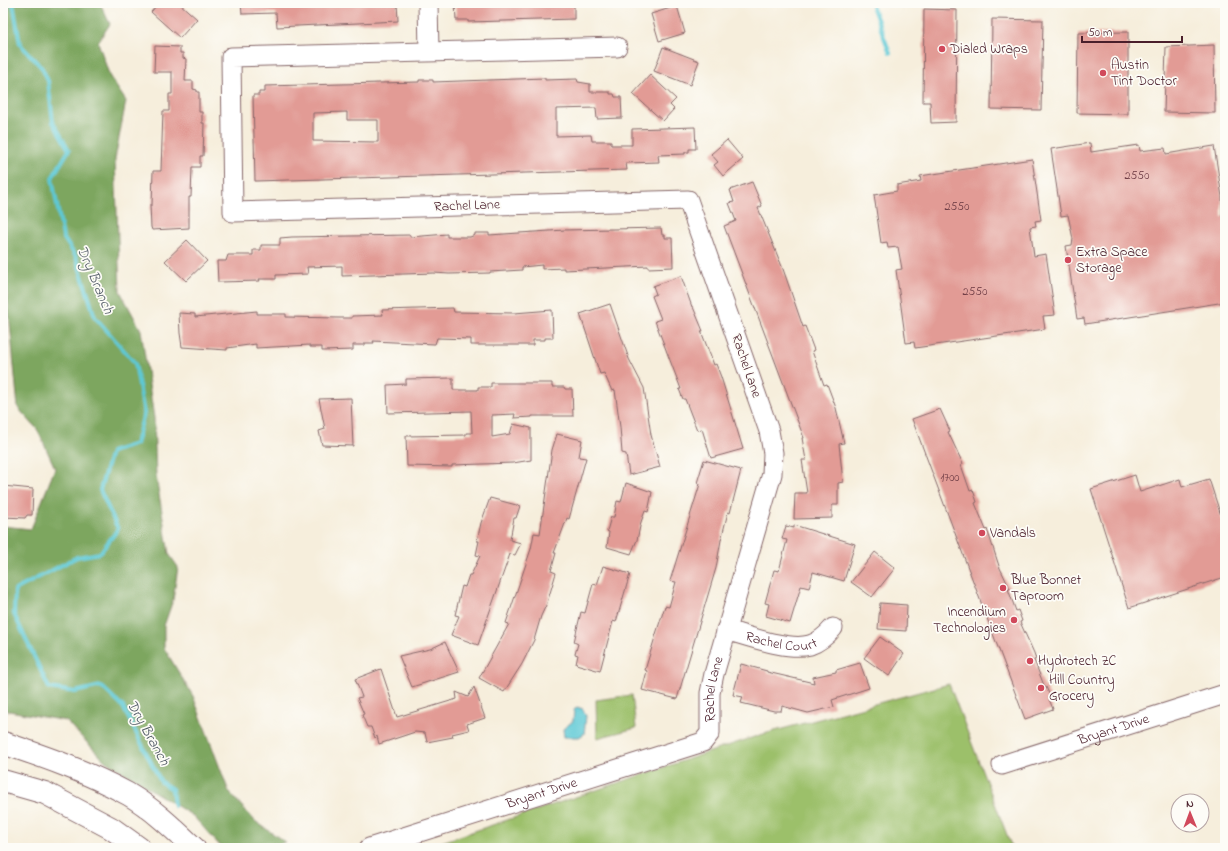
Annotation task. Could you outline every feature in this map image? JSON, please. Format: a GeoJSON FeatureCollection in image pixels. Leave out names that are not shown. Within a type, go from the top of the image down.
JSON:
{"type":"FeatureCollection","features":[{"type":"Feature","properties":{"kind":"main road"},"geometry":{"type":"LineString","coordinates":[[3,743],[51,758],[128,795],[174,829],[194,848]]}},
{"type":"Feature","properties":{"kind":"main road"},"geometry":{"type":"LineString","coordinates":[[3,781],[45,793],[111,828],[138,848]]}},
{"type":"Feature","properties":{"kind":"street"},"geometry":{"type":"LineString","coordinates":[[428,3],[429,51]]}},
{"type":"Feature","properties":{"kind":"street","name":"Rachel Lane"},"geometry":{"type":"LineString","coordinates":[[618,47],[231,57],[233,212],[688,200],[769,431],[773,453],[772,474],[726,630],[710,693],[710,733]]}},
{"type":"Feature","properties":{"kind":"street","name":"Rachel Court"},"geometry":{"type":"LineString","coordinates":[[726,630],[770,642],[794,646],[810,645],[826,637],[833,628]]}},
{"type":"Feature","properties":{"kind":"street","name":"Bryant Drive"},"geometry":{"type":"LineString","coordinates":[[1002,764],[1225,694]]}},
{"type":"Feature","properties":{"kind":"street","name":"Bryant Drive"},"geometry":{"type":"LineString","coordinates":[[369,848],[690,747],[703,742],[710,733]]}},
{"type":"Feature","properties":{"kind":"green space"},"geometry":{"type":"Polygon","coordinates":[[[3,3],[100,3],[110,24],[98,42],[110,77],[126,101],[115,159],[120,291],[141,330],[154,418],[156,476],[169,554],[178,567],[173,600],[164,626],[164,648],[193,696],[229,792],[255,821],[285,842],[271,848],[222,848],[193,816],[105,761],[66,721],[3,710],[3,526],[31,529],[55,468],[37,429],[18,408],[3,250],[3,3]]]}},
{"type":"Feature","properties":{"kind":"green space"},"geometry":{"type":"Polygon","coordinates":[[[949,684],[1012,848],[424,848],[760,735],[949,684]]]}},
{"type":"Feature","properties":{"kind":"green space"},"geometry":{"type":"Polygon","coordinates":[[[632,695],[636,728],[597,738],[596,700],[632,695]]]}},
{"type":"Feature","properties":{"kind":"water"},"geometry":{"type":"Polygon","coordinates":[[[577,707],[583,709],[586,716],[584,734],[579,737],[564,737],[563,729],[573,721],[574,710],[577,707]]]}},
{"type":"Feature","properties":{"kind":"building"},"geometry":{"type":"Polygon","coordinates":[[[159,3],[179,3],[197,19],[180,38],[151,12],[159,3]]]}},
{"type":"Feature","properties":{"kind":"building"},"geometry":{"type":"Polygon","coordinates":[[[241,3],[397,3],[398,21],[277,27],[276,13],[242,14],[241,3]]]}},
{"type":"Feature","properties":{"kind":"building"},"geometry":{"type":"Polygon","coordinates":[[[455,3],[574,3],[574,19],[468,22],[468,20],[456,20],[455,3]]]}},
{"type":"Feature","properties":{"kind":"building"},"geometry":{"type":"Polygon","coordinates":[[[677,6],[685,33],[659,41],[651,14],[677,6]]]}},
{"type":"Feature","properties":{"kind":"building"},"geometry":{"type":"Polygon","coordinates":[[[924,9],[957,10],[956,122],[931,123],[930,102],[923,102],[924,9]]]}},
{"type":"Feature","properties":{"kind":"building"},"geometry":{"type":"Polygon","coordinates":[[[992,19],[1043,20],[1041,110],[991,109],[992,19]]]}},
{"type":"Feature","properties":{"kind":"building","name":"Austin Tint Doctor"},"geometry":{"type":"Polygon","coordinates":[[[1128,32],[1128,114],[1077,113],[1078,33],[1128,32]]]}},
{"type":"Feature","properties":{"kind":"building"},"geometry":{"type":"Polygon","coordinates":[[[1214,45],[1215,113],[1164,112],[1166,47],[1214,45]]]}},
{"type":"Feature","properties":{"kind":"building"},"geometry":{"type":"Polygon","coordinates":[[[155,46],[180,47],[180,53],[183,53],[183,58],[186,59],[185,81],[193,81],[193,89],[199,92],[199,112],[202,112],[202,123],[204,123],[203,156],[200,156],[200,167],[192,167],[191,197],[189,197],[189,228],[152,230],[151,227],[150,205],[152,205],[153,171],[161,171],[163,111],[169,111],[169,94],[172,94],[172,72],[154,72],[155,46]]]}},
{"type":"Feature","properties":{"kind":"building"},"geometry":{"type":"Polygon","coordinates":[[[663,47],[699,61],[690,85],[654,71],[663,47]]]}},
{"type":"Feature","properties":{"kind":"building"},"geometry":{"type":"Polygon","coordinates":[[[650,75],[676,99],[670,105],[674,109],[663,121],[633,94],[650,75]]]}},
{"type":"Feature","properties":{"kind":"building"},"geometry":{"type":"Polygon","coordinates":[[[545,78],[545,80],[577,79],[578,82],[590,84],[590,92],[610,92],[610,94],[614,94],[615,97],[621,97],[622,118],[597,119],[596,108],[556,109],[556,136],[591,135],[592,141],[611,141],[611,145],[632,145],[632,129],[695,127],[696,149],[689,149],[689,152],[685,152],[685,154],[658,155],[659,162],[626,163],[627,170],[255,181],[253,95],[259,95],[259,92],[265,92],[265,86],[419,82],[419,80],[433,80],[433,82],[545,78]],[[347,112],[313,113],[313,141],[378,142],[378,120],[347,120],[347,112]]]}},
{"type":"Feature","properties":{"kind":"building"},"geometry":{"type":"Polygon","coordinates":[[[727,140],[743,159],[723,176],[714,165],[718,162],[711,154],[727,140]]]}},
{"type":"Feature","properties":{"kind":"building"},"geometry":{"type":"Polygon","coordinates":[[[1090,143],[1091,152],[1139,145],[1140,151],[1165,148],[1166,154],[1214,146],[1222,197],[1222,217],[1225,216],[1225,302],[1085,324],[1084,318],[1077,319],[1066,246],[1072,245],[1073,239],[1068,215],[1061,216],[1051,149],[1090,143]]]}},
{"type":"Feature","properties":{"kind":"building"},"geometry":{"type":"Polygon","coordinates":[[[1032,159],[1041,220],[1035,221],[1036,226],[1030,227],[1034,256],[1046,254],[1055,315],[1043,316],[1045,329],[915,348],[914,342],[906,343],[896,270],[902,269],[898,247],[888,248],[887,242],[881,243],[874,195],[897,191],[897,185],[921,181],[920,176],[1032,159]]]}},
{"type":"Feature","properties":{"kind":"building"},"geometry":{"type":"Polygon","coordinates":[[[752,182],[762,206],[758,208],[783,269],[803,327],[805,326],[814,350],[812,351],[824,385],[827,384],[836,408],[844,443],[839,444],[843,482],[838,483],[838,505],[832,505],[832,518],[794,519],[795,493],[807,493],[802,460],[806,460],[802,438],[804,438],[724,226],[736,221],[729,203],[734,202],[730,190],[752,182]]]}},
{"type":"Feature","properties":{"kind":"building"},"geometry":{"type":"Polygon","coordinates":[[[661,228],[662,235],[665,235],[665,238],[672,238],[673,267],[648,268],[648,266],[564,270],[564,268],[542,269],[542,265],[522,267],[522,270],[490,273],[342,276],[342,266],[307,267],[308,274],[276,275],[276,279],[259,279],[260,281],[218,282],[217,261],[226,261],[228,255],[253,255],[253,250],[261,250],[261,245],[280,245],[280,238],[410,235],[410,237],[447,234],[447,237],[470,237],[475,235],[475,233],[489,233],[489,235],[565,230],[661,228]]]}},
{"type":"Feature","properties":{"kind":"building"},"geometry":{"type":"Polygon","coordinates":[[[187,240],[207,261],[186,281],[165,261],[187,240]]]}},
{"type":"Feature","properties":{"kind":"building"},"geometry":{"type":"Polygon","coordinates":[[[681,276],[692,307],[703,331],[701,331],[714,365],[716,364],[721,377],[743,449],[711,458],[702,429],[697,430],[685,399],[683,399],[679,389],[681,389],[655,321],[661,319],[652,296],[656,294],[653,286],[681,276]]]}},
{"type":"Feature","properties":{"kind":"building"},"geometry":{"type":"Polygon","coordinates":[[[610,304],[629,359],[644,388],[651,435],[660,467],[629,475],[626,454],[622,453],[615,390],[612,391],[604,373],[600,374],[580,314],[610,304]]]}},
{"type":"Feature","properties":{"kind":"building"},"geometry":{"type":"Polygon","coordinates":[[[453,308],[454,312],[514,313],[552,310],[553,338],[533,340],[533,345],[471,345],[471,339],[437,338],[435,344],[373,341],[374,343],[365,343],[365,345],[353,345],[353,350],[322,351],[322,347],[310,347],[310,345],[256,348],[256,344],[227,348],[227,350],[182,347],[180,333],[179,313],[195,314],[195,317],[257,311],[257,314],[286,314],[286,317],[352,318],[352,316],[383,315],[382,310],[453,308]]]}},
{"type":"Feature","properties":{"kind":"building"},"geometry":{"type":"Polygon","coordinates":[[[453,378],[453,390],[478,390],[478,387],[491,387],[491,383],[552,383],[552,387],[572,389],[573,416],[532,416],[514,418],[515,414],[492,415],[492,437],[510,434],[513,424],[531,428],[531,460],[513,463],[452,465],[452,467],[407,466],[406,436],[466,435],[466,433],[472,433],[471,411],[388,413],[387,385],[406,384],[406,379],[453,378]]]}},
{"type":"Feature","properties":{"kind":"building"},"geometry":{"type":"Polygon","coordinates":[[[351,398],[353,446],[322,445],[319,431],[325,429],[319,399],[351,398]]]}},
{"type":"Feature","properties":{"kind":"building"},"geometry":{"type":"Polygon","coordinates":[[[940,409],[950,431],[948,432],[963,464],[961,465],[970,491],[973,490],[977,502],[975,503],[986,530],[987,529],[999,566],[1010,589],[1008,589],[1016,611],[1018,610],[1022,621],[1020,622],[1036,659],[1034,660],[1045,688],[1046,687],[1051,698],[1049,699],[1053,709],[1025,719],[912,419],[940,409]]]}},
{"type":"Feature","properties":{"kind":"building"},"geometry":{"type":"Polygon","coordinates":[[[557,434],[582,440],[579,457],[586,458],[569,519],[567,518],[554,553],[556,553],[551,571],[556,573],[547,603],[541,616],[534,640],[522,664],[504,692],[479,678],[509,624],[506,623],[531,549],[534,533],[540,534],[552,450],[557,434]]]}},
{"type":"Feature","properties":{"kind":"building"},"geometry":{"type":"Polygon","coordinates":[[[704,460],[741,470],[730,513],[728,512],[716,568],[677,699],[642,690],[647,671],[645,670],[656,634],[665,606],[669,607],[676,582],[670,581],[700,484],[697,483],[704,460]]]}},
{"type":"Feature","properties":{"kind":"building"},"geometry":{"type":"Polygon","coordinates":[[[1135,475],[1140,492],[1180,479],[1182,487],[1209,479],[1225,528],[1225,577],[1129,608],[1091,489],[1135,475]]]}},
{"type":"Feature","properties":{"kind":"building"},"geometry":{"type":"Polygon","coordinates":[[[626,483],[652,492],[648,512],[645,511],[637,540],[631,554],[607,547],[609,532],[607,531],[611,517],[614,517],[617,501],[621,502],[626,483]]]}},
{"type":"Feature","properties":{"kind":"building"},"geometry":{"type":"Polygon","coordinates":[[[3,486],[33,489],[32,515],[27,515],[25,518],[3,517],[3,486]]]}},
{"type":"Feature","properties":{"kind":"building"},"geometry":{"type":"Polygon","coordinates":[[[490,498],[520,506],[516,518],[514,518],[510,540],[521,543],[515,555],[510,554],[478,645],[451,635],[459,616],[455,615],[462,586],[465,587],[469,575],[471,575],[480,556],[476,555],[479,541],[477,541],[481,523],[490,498]]]}},
{"type":"Feature","properties":{"kind":"building"},"geometry":{"type":"Polygon","coordinates":[[[794,525],[855,544],[844,581],[813,572],[809,588],[801,586],[790,623],[766,616],[769,604],[765,603],[774,570],[779,571],[787,540],[782,539],[786,526],[794,528],[794,525]]]}},
{"type":"Feature","properties":{"kind":"building"},"geometry":{"type":"Polygon","coordinates":[[[875,552],[895,568],[872,597],[851,582],[875,552]]]}},
{"type":"Feature","properties":{"kind":"building"},"geometry":{"type":"Polygon","coordinates":[[[603,566],[630,574],[616,622],[613,621],[600,671],[576,664],[578,655],[575,654],[578,644],[574,642],[581,612],[585,613],[593,584],[597,585],[603,566]]]}},
{"type":"Feature","properties":{"kind":"building"},"geometry":{"type":"Polygon","coordinates":[[[880,603],[907,605],[906,631],[878,629],[880,603]]]}},
{"type":"Feature","properties":{"kind":"building"},"geometry":{"type":"Polygon","coordinates":[[[880,637],[904,654],[889,676],[864,658],[880,637]]]}},
{"type":"Feature","properties":{"kind":"building"},"geometry":{"type":"Polygon","coordinates":[[[445,642],[459,672],[412,687],[399,656],[430,649],[445,642]]]}},
{"type":"Feature","properties":{"kind":"building"},"geometry":{"type":"Polygon","coordinates":[[[860,663],[869,688],[832,700],[834,707],[808,713],[782,706],[781,711],[774,711],[741,703],[743,697],[733,695],[741,664],[814,683],[813,677],[836,672],[836,670],[860,663]]]}},
{"type":"Feature","properties":{"kind":"building"},"geometry":{"type":"Polygon","coordinates":[[[381,669],[397,717],[457,699],[456,692],[468,697],[474,687],[485,718],[467,724],[469,730],[452,734],[453,737],[427,742],[425,733],[415,732],[379,744],[377,736],[375,738],[371,727],[367,727],[362,715],[364,714],[357,698],[362,697],[355,679],[381,669]]]}},
{"type":"Feature","properties":{"kind":"waterway","name":"Dry Branch"},"geometry":{"type":"LineString","coordinates":[[13,3],[20,44],[42,68],[48,81],[53,122],[69,150],[52,178],[63,237],[76,257],[95,317],[135,363],[144,413],[136,444],[111,452],[100,490],[118,529],[100,553],[77,557],[15,590],[14,614],[49,688],[75,692],[101,686],[123,707],[161,782],[172,789],[174,806]]}},
{"type":"Feature","properties":{"kind":"waterway"},"geometry":{"type":"LineString","coordinates":[[871,3],[890,53]]}},
{"type":"Feature","properties":{"kind":"place","name":"Dialed Wraps"},"geometry":{"type":"Point","coordinates":[942,49]}},
{"type":"Feature","properties":{"kind":"place","name":"Austin Tint Doctor"},"geometry":{"type":"Point","coordinates":[1103,73]}},
{"type":"Feature","properties":{"kind":"place","name":"Extra Space Storage"},"geometry":{"type":"Point","coordinates":[1068,260]}},
{"type":"Feature","properties":{"kind":"place","name":"Vandals"},"geometry":{"type":"Point","coordinates":[982,533]}},
{"type":"Feature","properties":{"kind":"place","name":"Blue Bonnet Taproom"},"geometry":{"type":"Point","coordinates":[1003,588]}},
{"type":"Feature","properties":{"kind":"place","name":"Incendium Technologies"},"geometry":{"type":"Point","coordinates":[1014,620]}},
{"type":"Feature","properties":{"kind":"place","name":"Hydrotech ZC"},"geometry":{"type":"Point","coordinates":[1030,661]}},
{"type":"Feature","properties":{"kind":"place","name":"Hill Country Grocery"},"geometry":{"type":"Point","coordinates":[1041,688]}}]}
